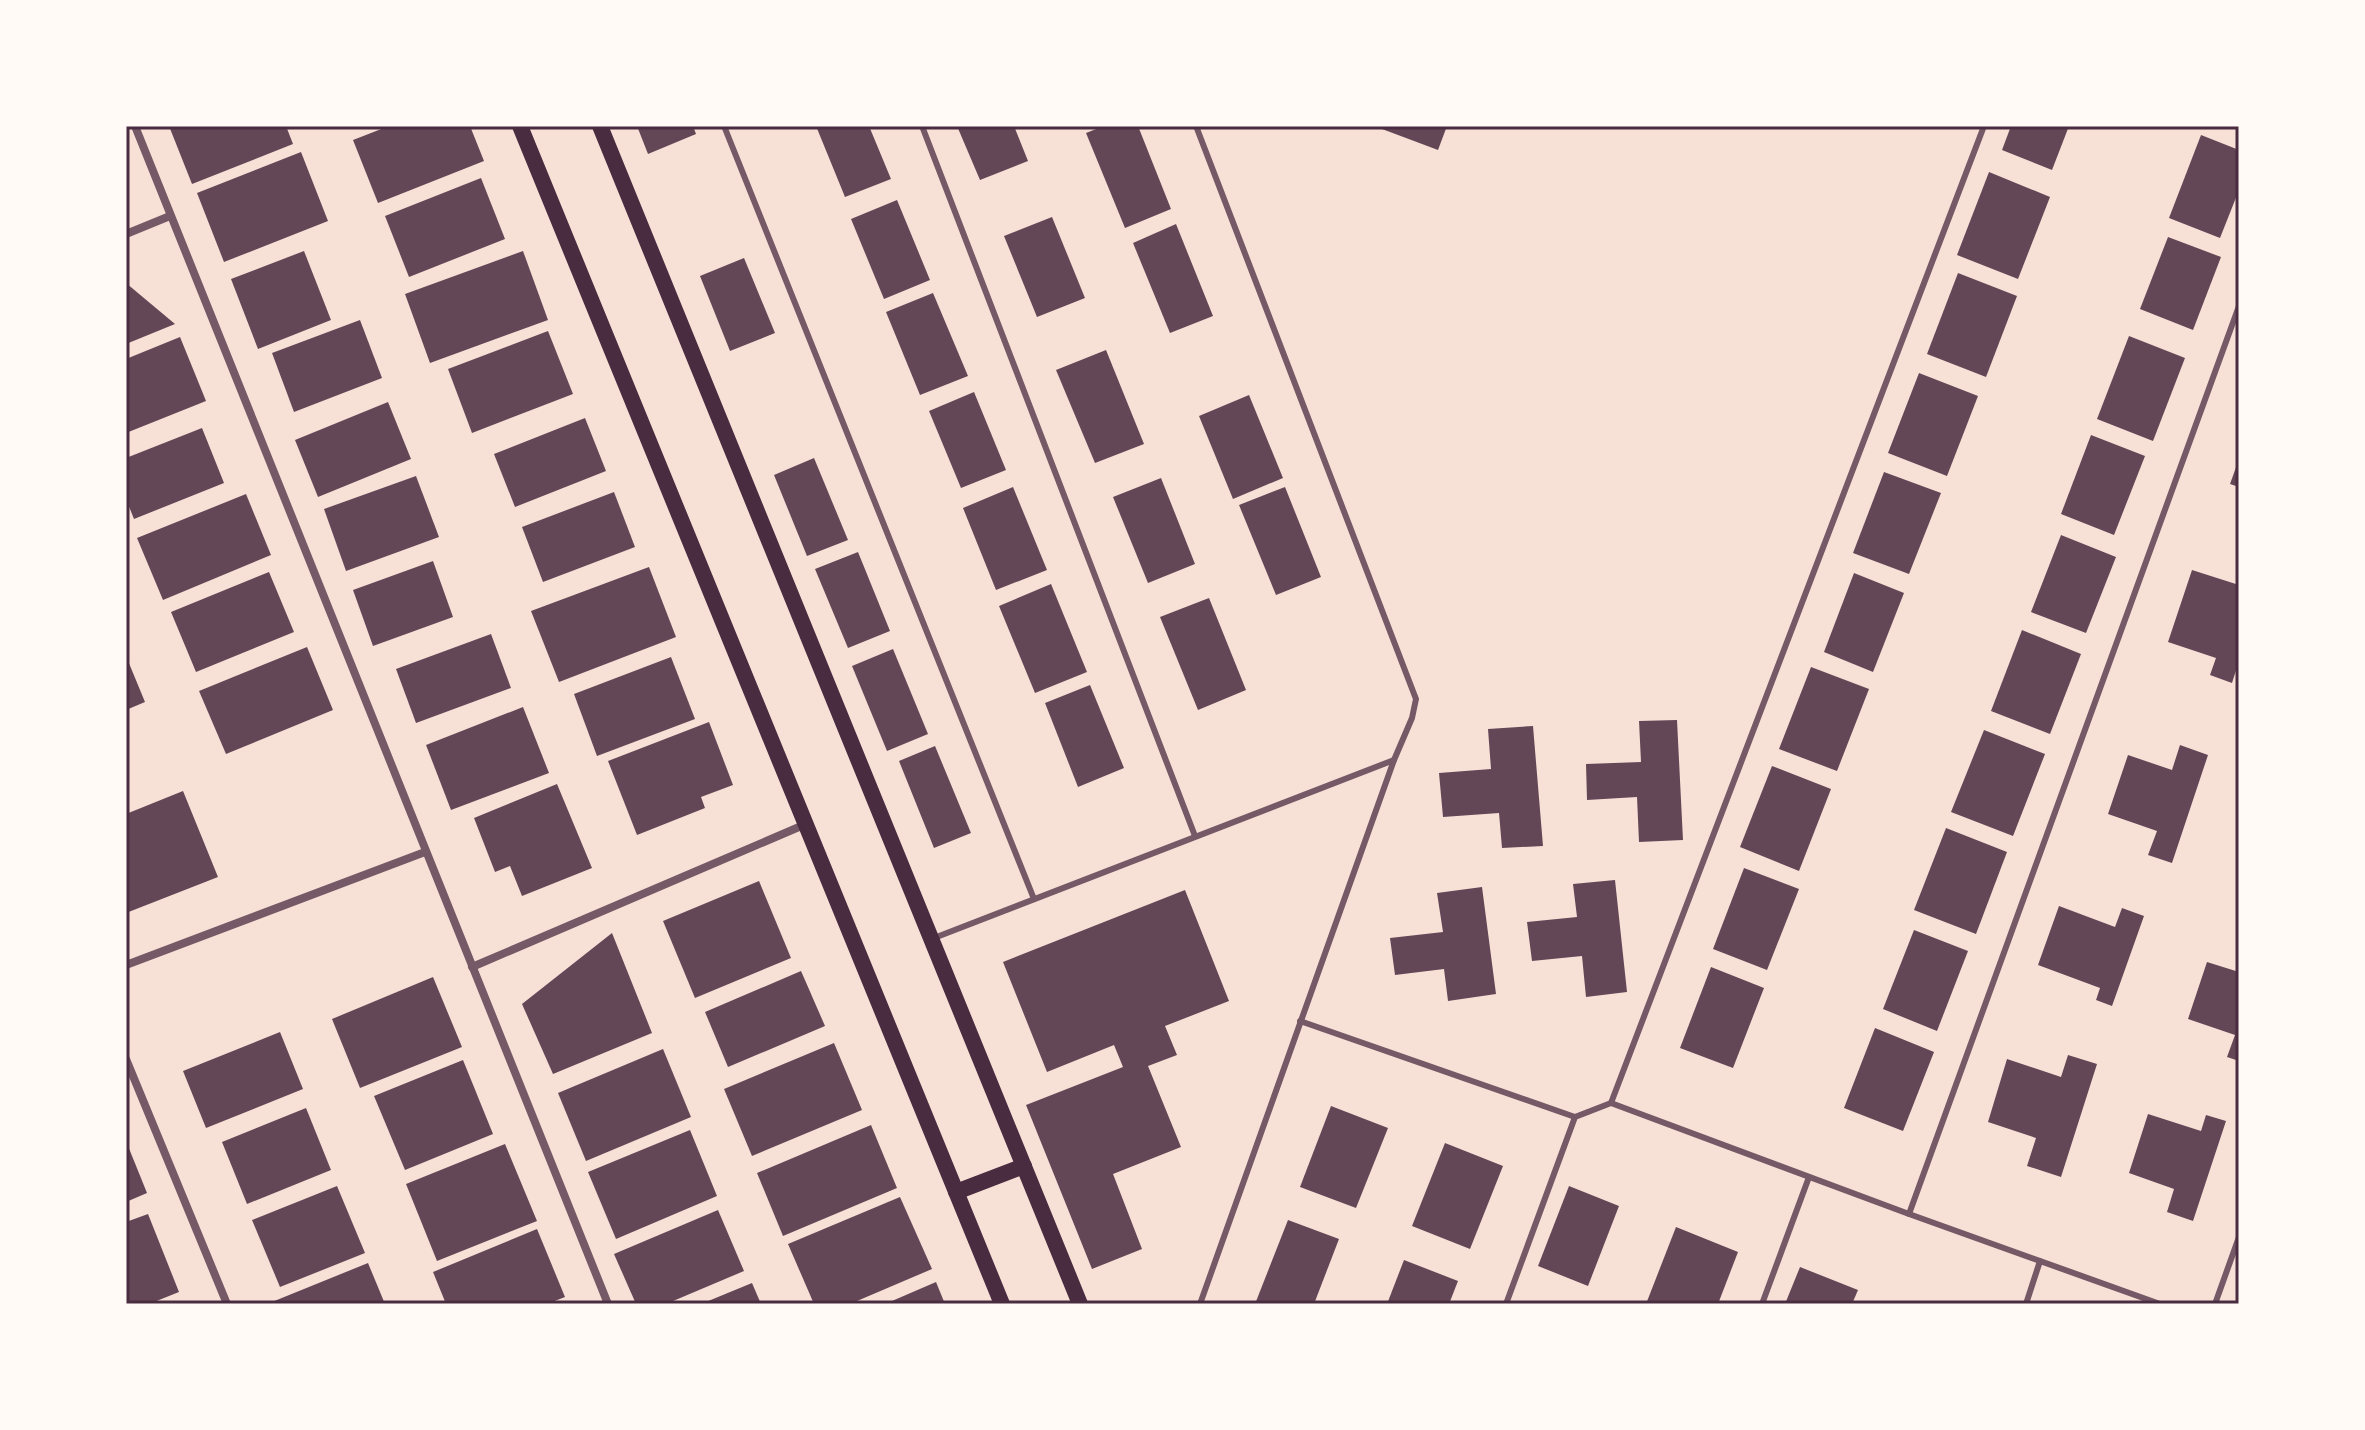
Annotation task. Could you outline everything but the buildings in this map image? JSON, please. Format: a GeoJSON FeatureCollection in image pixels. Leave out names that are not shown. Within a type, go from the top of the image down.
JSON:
{"type":"FeatureCollection","features":[{"type":"Feature","properties":{"kind":"main road"},"geometry":{"type":"LineString","coordinates":[[520,126],[1002,1304]]}},
{"type":"Feature","properties":{"kind":"main road"},"geometry":{"type":"LineString","coordinates":[[600,126],[1080,1304]]}},
{"type":"Feature","properties":{"kind":"main road"},"geometry":{"type":"LineString","coordinates":[[956,1192],[1024,1166]]}},
{"type":"Feature","properties":{"kind":"street"},"geometry":{"type":"LineString","coordinates":[[135,126],[608,1304]]}},
{"type":"Feature","properties":{"kind":"street"},"geometry":{"type":"LineString","coordinates":[[126,234],[170,216]]}},
{"type":"Feature","properties":{"kind":"street"},"geometry":{"type":"LineString","coordinates":[[472,967],[806,824]]}},
{"type":"Feature","properties":{"kind":"street"},"geometry":{"type":"LineString","coordinates":[[126,965],[425,852]]}},
{"type":"Feature","properties":{"kind":"street"},"geometry":{"type":"LineString","coordinates":[[126,1059],[227,1304]]}},
{"type":"Feature","properties":{"kind":"lane"},"geometry":{"type":"LineString","coordinates":[[724,126],[1034,899]]}},
{"type":"Feature","properties":{"kind":"lane"},"geometry":{"type":"LineString","coordinates":[[922,126],[1195,836]]}},
{"type":"Feature","properties":{"kind":"lane"},"geometry":{"type":"LineString","coordinates":[[1196,126],[1416,699],[1412,718],[1394,760],[1200,1304]]}},
{"type":"Feature","properties":{"kind":"lane"},"geometry":{"type":"LineString","coordinates":[[1611,1103],[1984,126]]}},
{"type":"Feature","properties":{"kind":"lane"},"geometry":{"type":"LineString","coordinates":[[1909,1214],[2239,306]]}},
{"type":"Feature","properties":{"kind":"lane"},"geometry":{"type":"LineString","coordinates":[[931,939],[1394,760]]}},
{"type":"Feature","properties":{"kind":"lane"},"geometry":{"type":"LineString","coordinates":[[1300,1021],[1575,1117],[1611,1103],[2160,1304]]}},
{"type":"Feature","properties":{"kind":"lane"},"geometry":{"type":"LineString","coordinates":[[1506,1304],[1575,1117]]}},
{"type":"Feature","properties":{"kind":"lane"},"geometry":{"type":"LineString","coordinates":[[1762,1304],[1809,1177]]}},
{"type":"Feature","properties":{"kind":"lane"},"geometry":{"type":"LineString","coordinates":[[2215,1304],[2239,1237]]}},
{"type":"Feature","properties":{"kind":"lane"},"geometry":{"type":"LineString","coordinates":[[2026,1304],[2040,1261]]}}]}
